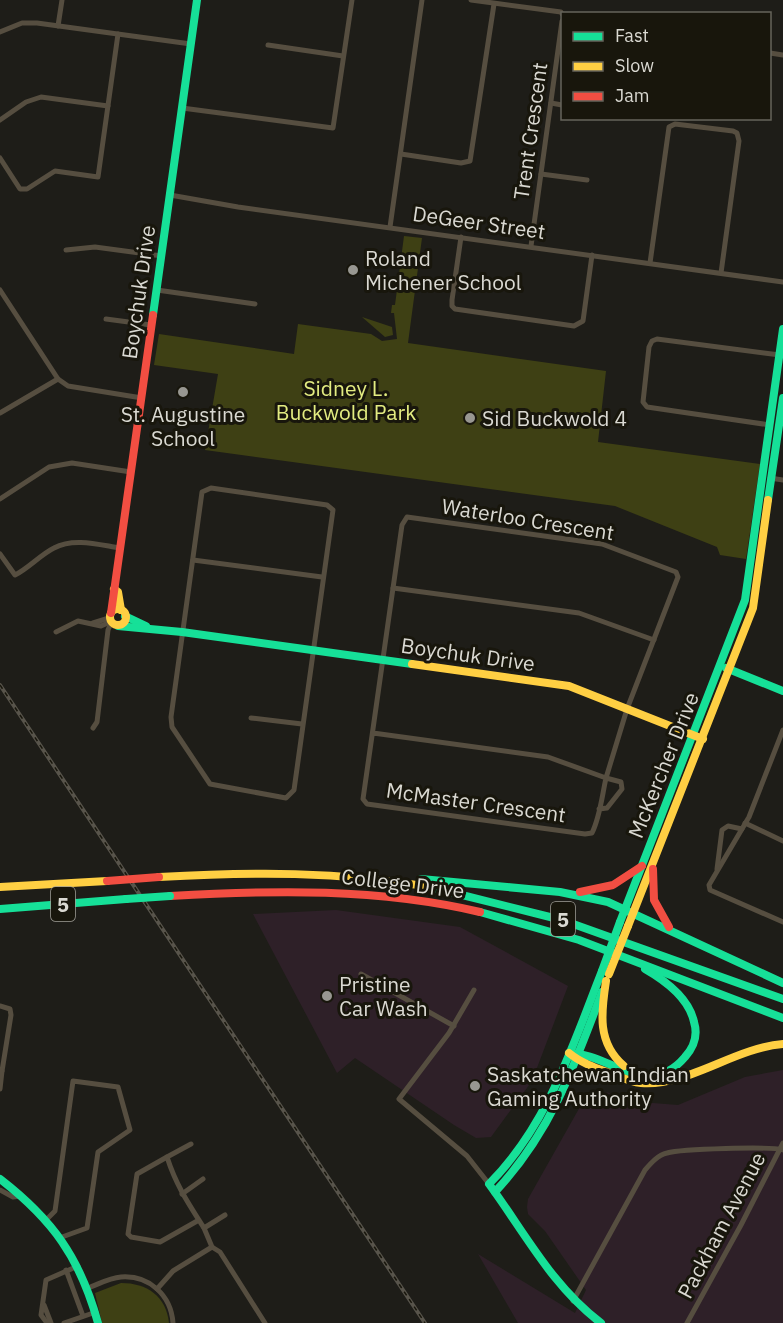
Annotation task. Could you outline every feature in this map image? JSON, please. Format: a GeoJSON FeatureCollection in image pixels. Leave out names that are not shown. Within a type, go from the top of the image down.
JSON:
{"type":"FeatureCollection","features":[{"type":"Feature","properties":{"kind":"main road","name":"Boychuk Drive"},"geometry":{"type":"LineString","coordinates":[[197,0],[114,589],[113,621],[569,686],[703,739]]}},
{"type":"Feature","properties":{"kind":"main road","name":"McKercher Drive"},"geometry":{"type":"LineString","coordinates":[[606,975],[620,922],[630,912],[653,869],[753,608],[783,329]]}},
{"type":"Feature","properties":{"kind":"main road","name":"McKercher Drive"},"geometry":{"type":"LineString","coordinates":[[495,1192],[514,1174],[540,1139],[628,926],[642,866],[745,600],[783,398]]}},
{"type":"Feature","properties":{"kind":"main road","name":"Boychuk Drive"},"geometry":{"type":"LineString","coordinates":[[114,589],[118,592],[123,613],[147,627]]}},
{"type":"Feature","properties":{"kind":"main road"},"geometry":{"type":"LineString","coordinates":[[113,621],[124,622],[123,613]]}},
{"type":"Feature","properties":{"kind":"main road"},"geometry":{"type":"LineString","coordinates":[[113,621],[123,613]]}},
{"type":"Feature","properties":{"kind":"main road"},"geometry":{"type":"LineString","coordinates":[[721,666],[783,691]]}},
{"type":"Feature","properties":{"kind":"main road"},"geometry":{"type":"LineString","coordinates":[[334,874],[389,876],[560,892],[597,892],[616,885],[642,866]]}},
{"type":"Feature","properties":{"kind":"main road"},"geometry":{"type":"LineString","coordinates":[[653,869],[651,893],[656,910],[672,932]]}},
{"type":"Feature","properties":{"kind":"main road","name":"College Drive"},"geometry":{"type":"LineString","coordinates":[[0,887],[281,872],[334,874],[458,891],[532,910],[611,935],[783,999]]}},
{"type":"Feature","properties":{"kind":"main road","name":"College Drive"},"geometry":{"type":"LineString","coordinates":[[0,909],[170,896],[310,891],[451,905],[574,938],[687,979],[783,1018]]}},
{"type":"Feature","properties":{"kind":"main road"},"geometry":{"type":"LineString","coordinates":[[560,892],[597,899],[630,912],[783,983]]}},
{"type":"Feature","properties":{"kind":"main road"},"geometry":{"type":"LineString","coordinates":[[574,938],[654,973],[674,986],[687,1002],[696,1031],[687,1057],[672,1070],[654,1075],[633,1072],[574,1055]]}},
{"type":"Feature","properties":{"kind":"main road"},"geometry":{"type":"LineString","coordinates":[[606,975],[602,1014],[606,1045],[616,1061],[633,1072]]}},
{"type":"Feature","properties":{"kind":"main road"},"geometry":{"type":"LineString","coordinates":[[574,1055],[627,1080],[657,1083],[678,1078],[724,1057],[764,1044],[783,1044]]}},
{"type":"Feature","properties":{"kind":"main road","name":"McKercher Drive"},"geometry":{"type":"LineString","coordinates":[[489,1184],[536,1127],[574,1055]]}},
{"type":"Feature","properties":{"kind":"main road"},"geometry":{"type":"LineString","coordinates":[[0,1179],[48,1218],[62,1237],[88,1288],[98,1323]]}},
{"type":"Feature","properties":{"kind":"main road"},"geometry":{"type":"LineString","coordinates":[[489,1184],[560,1287],[573,1301],[601,1323]]}},
{"type":"Feature","properties":{"kind":"street"},"geometry":{"type":"LineString","coordinates":[[58,26],[62,0]]}},
{"type":"Feature","properties":{"kind":"street"},"geometry":{"type":"LineString","coordinates":[[182,108],[331,129],[335,123],[351,0]]}},
{"type":"Feature","properties":{"kind":"street"},"geometry":{"type":"LineString","coordinates":[[390,227],[422,0]]}},
{"type":"Feature","properties":{"kind":"street"},"geometry":{"type":"LineString","coordinates":[[471,0],[561,12]]}},
{"type":"Feature","properties":{"kind":"street"},"geometry":{"type":"LineString","coordinates":[[401,154],[461,163],[470,161],[494,4]]}},
{"type":"Feature","properties":{"kind":"street"},"geometry":{"type":"LineString","coordinates":[[0,32],[22,24],[58,26],[191,44]]}},
{"type":"Feature","properties":{"kind":"street","name":"Trent Crescent"},"geometry":{"type":"LineString","coordinates":[[531,246],[561,28]]}},
{"type":"Feature","properties":{"kind":"street"},"geometry":{"type":"LineString","coordinates":[[0,158],[20,189],[27,189],[55,171],[98,177],[118,34]]}},
{"type":"Feature","properties":{"kind":"street"},"geometry":{"type":"LineString","coordinates":[[268,45],[343,56]]}},
{"type":"Feature","properties":{"kind":"street"},"geometry":{"type":"LineString","coordinates":[[0,120],[26,102],[41,97],[108,106]]}},
{"type":"Feature","properties":{"kind":"street"},"geometry":{"type":"LineString","coordinates":[[551,103],[561,105]]}},
{"type":"Feature","properties":{"kind":"street"},"geometry":{"type":"LineString","coordinates":[[650,263],[669,127],[675,124],[733,131],[739,136],[739,141],[721,273]]}},
{"type":"Feature","properties":{"kind":"street"},"geometry":{"type":"LineString","coordinates":[[541,174],[587,180]]}},
{"type":"Feature","properties":{"kind":"street","name":"DeGeer Street"},"geometry":{"type":"LineString","coordinates":[[170,195],[783,282]]}},
{"type":"Feature","properties":{"kind":"street"},"geometry":{"type":"LineString","coordinates":[[461,237],[452,300],[452,306],[455,309],[574,326],[583,321],[592,255]]}},
{"type":"Feature","properties":{"kind":"street"},"geometry":{"type":"LineString","coordinates":[[66,250],[95,247],[162,256]]}},
{"type":"Feature","properties":{"kind":"street"},"geometry":{"type":"LineString","coordinates":[[157,290],[255,304]]}},
{"type":"Feature","properties":{"kind":"street"},"geometry":{"type":"LineString","coordinates":[[0,291],[58,379],[68,386],[142,398]]}},
{"type":"Feature","properties":{"kind":"street"},"geometry":{"type":"LineString","coordinates":[[106,319],[151,325]]}},
{"type":"Feature","properties":{"kind":"street"},"geometry":{"type":"LineString","coordinates":[[771,426],[647,407],[643,402],[650,347],[652,341],[657,339],[780,355]]}},
{"type":"Feature","properties":{"kind":"street"},"geometry":{"type":"LineString","coordinates":[[0,413],[58,379]]}},
{"type":"Feature","properties":{"kind":"street"},"geometry":{"type":"LineString","coordinates":[[0,499],[49,467],[72,463],[132,472]]}},
{"type":"Feature","properties":{"kind":"street"},"geometry":{"type":"LineString","coordinates":[[767,477],[783,480]]}},
{"type":"Feature","properties":{"kind":"street"},"geometry":{"type":"LineString","coordinates":[[211,488],[331,507],[333,510],[322,577],[294,790],[286,798],[210,784],[172,726],[171,717],[202,492],[211,488]]}},
{"type":"Feature","properties":{"kind":"street","name":"Waterloo Crescent"},"geometry":{"type":"LineString","coordinates":[[384,661],[402,525],[407,517],[602,544],[676,572],[677,583],[627,709]]}},
{"type":"Feature","properties":{"kind":"street"},"geometry":{"type":"LineString","coordinates":[[0,554],[15,575],[65,543],[75,542],[120,548]]}},
{"type":"Feature","properties":{"kind":"street"},"geometry":{"type":"LineString","coordinates":[[193,560],[322,577]]}},
{"type":"Feature","properties":{"kind":"street"},"geometry":{"type":"LineString","coordinates":[[393,588],[579,613],[599,618],[654,640]]}},
{"type":"Feature","properties":{"kind":"street"},"geometry":{"type":"LineString","coordinates":[[56,632],[78,621],[92,623],[113,621]]}},
{"type":"Feature","properties":{"kind":"street"},"geometry":{"type":"LineString","coordinates":[[93,728],[97,722],[108,630],[113,621]]}},
{"type":"Feature","properties":{"kind":"street","name":"McMaster Crescent"},"geometry":{"type":"LineString","coordinates":[[384,661],[363,799],[367,804],[585,834],[592,833],[627,709]]}},
{"type":"Feature","properties":{"kind":"street"},"geometry":{"type":"LineString","coordinates":[[251,717],[302,724]]}},
{"type":"Feature","properties":{"kind":"street"},"geometry":{"type":"LineString","coordinates":[[783,730],[745,823],[709,885],[710,890],[783,922]]}},
{"type":"Feature","properties":{"kind":"street"},"geometry":{"type":"LineString","coordinates":[[373,733],[548,757],[606,778]]}},
{"type":"Feature","properties":{"kind":"street","name":"McMaster Crescent"},"geometry":{"type":"LineString","coordinates":[[599,809],[607,808],[623,785],[621,782],[606,778]]}},
{"type":"Feature","properties":{"kind":"street"},"geometry":{"type":"LineString","coordinates":[[745,823],[783,841]]}},
{"type":"Feature","properties":{"kind":"street"},"geometry":{"type":"LineString","coordinates":[[717,872],[722,830],[728,826],[742,829]]}},
{"type":"Feature","properties":{"kind":"street"},"geometry":{"type":"LineString","coordinates":[[361,974],[454,1026]]}},
{"type":"Feature","properties":{"kind":"street"},"geometry":{"type":"LineString","coordinates":[[474,990],[454,1026],[399,1099],[467,1156],[489,1184]]}},
{"type":"Feature","properties":{"kind":"street"},"geometry":{"type":"LineString","coordinates":[[0,1006],[10,1009],[11,1015],[0,1089]]}},
{"type":"Feature","properties":{"kind":"street"},"geometry":{"type":"LineString","coordinates":[[48,1218],[55,1211],[73,1081],[118,1087],[130,1130],[98,1152],[87,1228],[62,1237]]}},
{"type":"Feature","properties":{"kind":"street"},"geometry":{"type":"LineString","coordinates":[[191,1143],[137,1174],[128,1234],[160,1242],[199,1220]]}},
{"type":"Feature","properties":{"kind":"street"},"geometry":{"type":"LineString","coordinates":[[573,1301],[645,1170],[661,1156],[668,1152],[782,1147]]}},
{"type":"Feature","properties":{"kind":"street","name":"Packham Avenue"},"geometry":{"type":"LineString","coordinates":[[687,1323],[782,1147]]}},
{"type":"Feature","properties":{"kind":"street"},"geometry":{"type":"LineString","coordinates":[[167,1157],[176,1185],[204,1228],[212,1247],[220,1252],[265,1323]]}},
{"type":"Feature","properties":{"kind":"street"},"geometry":{"type":"LineString","coordinates":[[182,1194],[203,1179]]}},
{"type":"Feature","properties":{"kind":"street"},"geometry":{"type":"LineString","coordinates":[[0,1190],[13,1197],[22,1195]]}},
{"type":"Feature","properties":{"kind":"street"},"geometry":{"type":"LineString","coordinates":[[204,1228],[225,1215]]}},
{"type":"Feature","properties":{"kind":"street"},"geometry":{"type":"LineString","coordinates":[[157,1289],[173,1271],[212,1247]]}},
{"type":"Feature","properties":{"kind":"street"},"geometry":{"type":"LineString","coordinates":[[49,1323],[41,1315],[46,1280],[78,1266]]}},
{"type":"Feature","properties":{"kind":"street"},"geometry":{"type":"LineString","coordinates":[[66,1270],[83,1316]]}},
{"type":"Feature","properties":{"kind":"street"},"geometry":{"type":"LineString","coordinates":[[88,1288],[127,1277],[141,1280],[157,1289],[167,1301],[173,1323]]}},
{"type":"Feature","properties":{"kind":"street"},"geometry":{"type":"LineString","coordinates":[[64,1323],[96,1312]]}},
{"type":"Feature","properties":{"kind":"shaded area"},"geometry":{"type":"Polygon","coordinates":[[[336,910],[460,927],[568,986],[532,1081],[491,1137],[476,1138],[355,1058],[337,1073],[253,914],[336,910]]]}},
{"type":"Feature","properties":{"kind":"shaded area"},"geometry":{"type":"Polygon","coordinates":[[[783,1070],[783,1323],[518,1323],[478,1254],[575,1313],[586,1290],[545,1231],[528,1214],[527,1207],[528,1199],[585,1098],[595,1092],[606,1092],[640,1102],[678,1105],[745,1077],[783,1070]]]}},
{"type":"Feature","properties":{"kind":"green space","name":"Sidney L. Buckwold Park"},"geometry":{"type":"Polygon","coordinates":[[[404,236],[422,238],[408,343],[606,371],[598,442],[760,464],[746,559],[720,555],[717,547],[615,506],[205,450],[218,374],[154,365],[159,334],[294,354],[298,324],[371,334],[382,341],[397,339],[394,313],[391,313],[392,305],[395,305],[404,236]]]}},
{"type":"Feature","properties":{"kind":"green space"},"geometry":{"type":"Polygon","coordinates":[[[362,317],[392,327],[393,335],[385,337],[362,317]]]}},
{"type":"Feature","properties":{"kind":"green space"},"geometry":{"type":"Polygon","coordinates":[[[121,1283],[139,1285],[154,1293],[164,1305],[169,1323],[102,1323],[95,1293],[121,1283]]]}},
{"type":"Feature","properties":{"kind":"railway"},"geometry":{"type":"LineString","coordinates":[[0,685],[425,1323]]}},
{"type":"Feature","properties":{"kind":"traffic: fast"},"geometry":{"type":"LineString","coordinates":[[153,315],[197,0]]}},
{"type":"Feature","properties":{"kind":"traffic: fast"},"geometry":{"type":"LineString","coordinates":[[620,922],[745,600],[783,329]]}},
{"type":"Feature","properties":{"kind":"traffic: fast"},"geometry":{"type":"LineString","coordinates":[[768,500],[783,398]]}},
{"type":"Feature","properties":{"kind":"traffic: fast"},"geometry":{"type":"LineString","coordinates":[[125,616],[146,626]]}},
{"type":"Feature","properties":{"kind":"traffic: fast"},"geometry":{"type":"LineString","coordinates":[[118,626],[182,632],[412,664]]}},
{"type":"Feature","properties":{"kind":"traffic: fast"},"geometry":{"type":"LineString","coordinates":[[726,668],[783,691]]}},
{"type":"Feature","properties":{"kind":"traffic: fast"},"geometry":{"type":"LineString","coordinates":[[421,879],[560,892],[608,902],[783,983]]}},
{"type":"Feature","properties":{"kind":"traffic: fast"},"geometry":{"type":"LineString","coordinates":[[430,887],[562,920],[783,999]]}},
{"type":"Feature","properties":{"kind":"traffic: fast"},"geometry":{"type":"LineString","coordinates":[[126,899],[170,896]]}},
{"type":"Feature","properties":{"kind":"traffic: fast"},"geometry":{"type":"LineString","coordinates":[[0,909],[126,899]]}},
{"type":"Feature","properties":{"kind":"traffic: fast"},"geometry":{"type":"LineString","coordinates":[[480,912],[579,940],[783,1018]]}},
{"type":"Feature","properties":{"kind":"traffic: fast"},"geometry":{"type":"LineString","coordinates":[[602,971],[620,922]]}},
{"type":"Feature","properties":{"kind":"traffic: fast"},"geometry":{"type":"LineString","coordinates":[[569,1053],[584,1055],[628,1072],[643,1075],[657,1075],[671,1069],[685,1057],[693,1045],[695,1036],[691,1013],[676,991],[645,969]]}},
{"type":"Feature","properties":{"kind":"traffic: fast"},"geometry":{"type":"LineString","coordinates":[[601,1323],[568,1293],[554,1276],[489,1184],[510,1161],[543,1111],[569,1056],[602,971]]}},
{"type":"Feature","properties":{"kind":"traffic: fast"},"geometry":{"type":"LineString","coordinates":[[495,1192],[531,1146],[559,1098],[602,992]]}},
{"type":"Feature","properties":{"kind":"traffic: fast"},"geometry":{"type":"LineString","coordinates":[[0,1179],[19,1194],[50,1225],[62,1242],[83,1279],[98,1323]]}},
{"type":"Feature","properties":{"kind":"traffic: slow"},"geometry":{"type":"LineString","coordinates":[[628,926],[753,608],[768,500]]}},
{"type":"Feature","properties":{"kind":"traffic: slow"},"geometry":{"type":"LineString","coordinates":[[114,589],[118,592],[121,610]]}},
{"type":"Feature","properties":{"kind":"traffic: slow"},"geometry":{"type":"LineString","coordinates":[[118,609],[124,611],[126,617],[124,623],[118,625],[112,623],[110,617],[112,611],[118,609]]}},
{"type":"Feature","properties":{"kind":"traffic: slow"},"geometry":{"type":"LineString","coordinates":[[412,664],[569,686],[703,739]]}},
{"type":"Feature","properties":{"kind":"traffic: slow"},"geometry":{"type":"LineString","coordinates":[[159,877],[227,874],[329,875],[430,887]]}},
{"type":"Feature","properties":{"kind":"traffic: slow"},"geometry":{"type":"LineString","coordinates":[[0,887],[107,881]]}},
{"type":"Feature","properties":{"kind":"traffic: slow"},"geometry":{"type":"LineString","coordinates":[[609,974],[628,926]]}},
{"type":"Feature","properties":{"kind":"traffic: slow"},"geometry":{"type":"LineString","coordinates":[[606,981],[602,1016],[605,1037],[609,1048],[624,1066]]}},
{"type":"Feature","properties":{"kind":"traffic: slow"},"geometry":{"type":"LineString","coordinates":[[569,1053],[589,1065],[629,1080],[658,1083],[676,1079],[747,1052],[783,1044]]}},
{"type":"Feature","properties":{"kind":"traffic: jam"},"geometry":{"type":"LineString","coordinates":[[111,613],[153,315]]}},
{"type":"Feature","properties":{"kind":"traffic: jam"},"geometry":{"type":"LineString","coordinates":[[580,892],[613,885],[642,866]]}},
{"type":"Feature","properties":{"kind":"traffic: jam"},"geometry":{"type":"LineString","coordinates":[[653,869],[654,900],[669,927]]}},
{"type":"Feature","properties":{"kind":"traffic: jam"},"geometry":{"type":"LineString","coordinates":[[107,881],[159,877]]}},
{"type":"Feature","properties":{"kind":"traffic: jam"},"geometry":{"type":"LineString","coordinates":[[170,896],[287,892],[365,895],[442,904],[480,912]]}},
{"type":"Feature","properties":{"kind":"place","name":"Roland Michener School"},"geometry":{"type":"Point","coordinates":[353,270]}},
{"type":"Feature","properties":{"kind":"place","name":"St. Augustine School"},"geometry":{"type":"Point","coordinates":[183,392]}},
{"type":"Feature","properties":{"kind":"place","name":"Sid Buckwold 4"},"geometry":{"type":"Point","coordinates":[470,418]}},
{"type":"Feature","properties":{"kind":"place","name":"Pristine Car Wash"},"geometry":{"type":"Point","coordinates":[327,996]}},
{"type":"Feature","properties":{"kind":"place","name":"Saskatchewan Indian Gaming Authority"},"geometry":{"type":"Point","coordinates":[475,1086]}}]}
